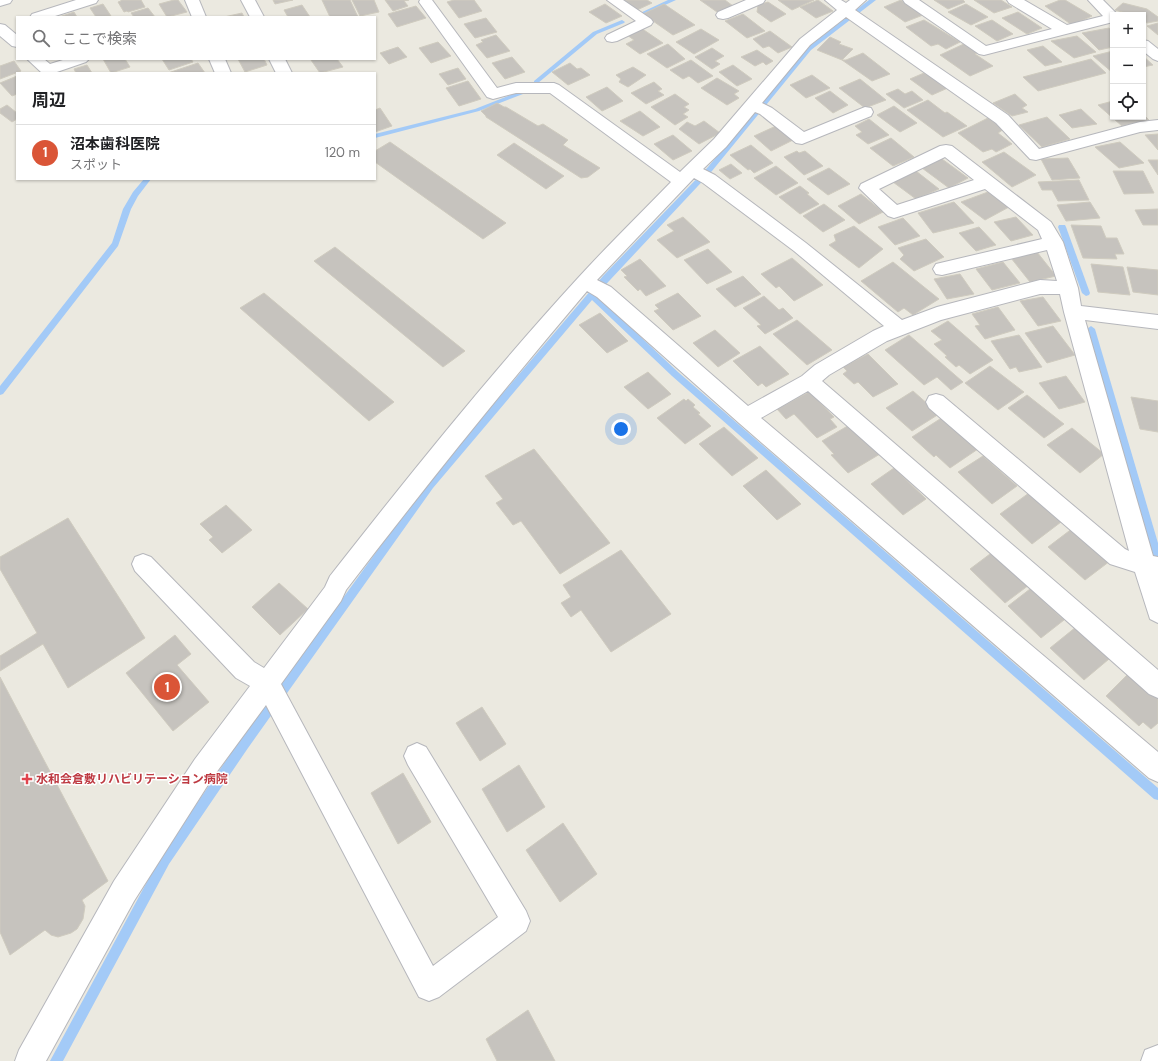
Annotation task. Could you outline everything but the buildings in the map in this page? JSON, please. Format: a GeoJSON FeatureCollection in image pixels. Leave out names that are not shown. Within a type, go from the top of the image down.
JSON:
{"type":"FeatureCollection","features":[{"type":"Feature","properties":{"kind":"street"},"geometry":{"type":"LineString","coordinates":[[0,2],[6,0]]}},
{"type":"Feature","properties":{"kind":"street"},"geometry":{"type":"LineString","coordinates":[[40,16],[91,0]]}},
{"type":"Feature","properties":{"kind":"street"},"geometry":{"type":"LineString","coordinates":[[192,0],[199,16]]}},
{"type":"Feature","properties":{"kind":"street"},"geometry":{"type":"LineString","coordinates":[[248,0],[256,16]]}},
{"type":"Feature","properties":{"kind":"street"},"geometry":{"type":"LineString","coordinates":[[612,38],[646,22],[614,0]]}},
{"type":"Feature","properties":{"kind":"street"},"geometry":{"type":"LineString","coordinates":[[723,15],[758,0]]}},
{"type":"Feature","properties":{"kind":"street"},"geometry":{"type":"LineString","coordinates":[[832,0],[853,9],[1002,119],[1036,155],[1140,127],[1158,125]]}},
{"type":"Feature","properties":{"kind":"street"},"geometry":{"type":"LineString","coordinates":[[910,0],[984,51],[1110,19]]}},
{"type":"Feature","properties":{"kind":"street"},"geometry":{"type":"LineString","coordinates":[[1014,0],[1064,30]]}},
{"type":"Feature","properties":{"kind":"street"},"geometry":{"type":"LineString","coordinates":[[1095,0],[1110,15]]}},
{"type":"Feature","properties":{"kind":"street"},"geometry":{"type":"LineString","coordinates":[[426,2],[493,94],[516,88],[554,88],[681,181]]}},
{"type":"Feature","properties":{"kind":"street"},"geometry":{"type":"LineString","coordinates":[[30,1061],[124,891],[204,768],[272,691],[333,594],[338,583],[414,485],[511,367],[594,286],[681,181],[701,174],[759,107],[805,42],[853,9]]}},
{"type":"Feature","properties":{"kind":"street"},"geometry":{"type":"LineString","coordinates":[[0,28],[16,23]]}},
{"type":"Feature","properties":{"kind":"street"},"geometry":{"type":"LineString","coordinates":[[0,28],[16,42]]}},
{"type":"Feature","properties":{"kind":"street"},"geometry":{"type":"LineString","coordinates":[[1146,46],[1158,56]]}},
{"type":"Feature","properties":{"kind":"street"},"geometry":{"type":"LineString","coordinates":[[36,60],[49,72],[79,60]]}},
{"type":"Feature","properties":{"kind":"street"},"geometry":{"type":"LineString","coordinates":[[217,60],[223,72]]}},
{"type":"Feature","properties":{"kind":"street"},"geometry":{"type":"LineString","coordinates":[[278,60],[284,72]]}},
{"type":"Feature","properties":{"kind":"street"},"geometry":{"type":"LineString","coordinates":[[759,107],[802,139],[865,112]]}},
{"type":"Feature","properties":{"kind":"street"},"geometry":{"type":"LineString","coordinates":[[987,182],[894,212],[867,188],[946,150],[1045,226],[1054,242],[1067,276],[1073,312],[1153,566],[1158,612]]}},
{"type":"Feature","properties":{"kind":"street"},"geometry":{"type":"LineString","coordinates":[[701,174],[800,247],[899,328]]}},
{"type":"Feature","properties":{"kind":"street"},"geometry":{"type":"LineString","coordinates":[[942,269],[1054,242]]}},
{"type":"Feature","properties":{"kind":"street"},"geometry":{"type":"LineString","coordinates":[[594,286],[1158,769]]}},
{"type":"Feature","properties":{"kind":"street"},"geometry":{"type":"LineString","coordinates":[[746,417],[809,381],[822,370],[880,336],[899,328],[937,314],[1040,287],[1068,288]]}},
{"type":"Feature","properties":{"kind":"street"},"geometry":{"type":"LineString","coordinates":[[1073,312],[1158,322]]}},
{"type":"Feature","properties":{"kind":"street"},"geometry":{"type":"LineString","coordinates":[[809,381],[1158,686]]}},
{"type":"Feature","properties":{"kind":"street"},"geometry":{"type":"LineString","coordinates":[[936,402],[1118,557],[1153,566]]}},
{"type":"Feature","properties":{"kind":"street"},"geometry":{"type":"LineString","coordinates":[[143,564],[245,670],[272,691],[429,987],[516,921],[417,756]]}},
{"type":"Feature","properties":{"kind":"waterway"},"geometry":{"type":"LineString","coordinates":[[641,14],[673,0]]}},
{"type":"Feature","properties":{"kind":"waterway"},"geometry":{"type":"LineString","coordinates":[[591,295],[710,169],[809,49],[873,0]]}},
{"type":"Feature","properties":{"kind":"waterway"},"geometry":{"type":"LineString","coordinates":[[536,82],[595,33],[622,22]]}},
{"type":"Feature","properties":{"kind":"waterway"},"geometry":{"type":"LineString","coordinates":[[376,136],[477,110],[521,93]]}},
{"type":"Feature","properties":{"kind":"waterway"},"geometry":{"type":"LineString","coordinates":[[0,392],[115,244],[127,209],[141,186],[147,180]]}},
{"type":"Feature","properties":{"kind":"waterway"},"geometry":{"type":"LineString","coordinates":[[1062,227],[1086,293]]}},
{"type":"Feature","properties":{"kind":"waterway"},"geometry":{"type":"LineString","coordinates":[[56,1061],[165,860],[244,744],[430,485],[591,295]]}},
{"type":"Feature","properties":{"kind":"waterway"},"geometry":{"type":"LineString","coordinates":[[591,295],[675,374],[1158,795]]}},
{"type":"Feature","properties":{"kind":"waterway"},"geometry":{"type":"LineString","coordinates":[[1091,329],[1158,559]]}},
{"type":"Feature","properties":{"kind":"place","name":"沼本歯科医院"},"geometry":{"type":"Point","coordinates":[167,687]}},
{"type":"Feature","properties":{"kind":"place","name":"水和会倉敷リハビリテーション病院"},"geometry":{"type":"Point","coordinates":[27,779]}}]}
